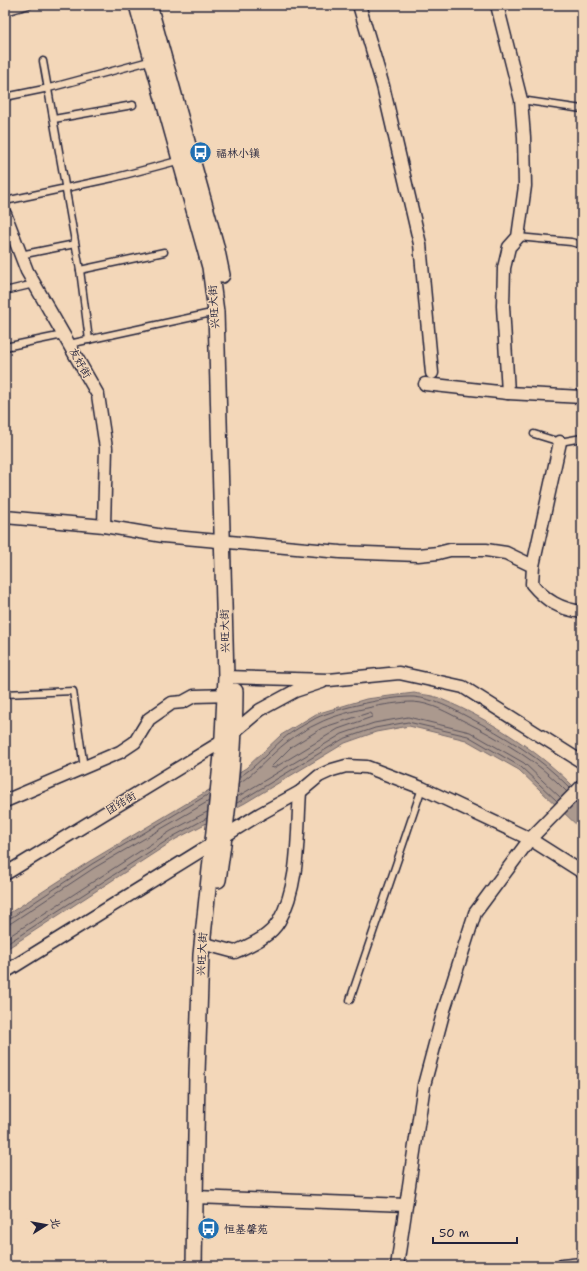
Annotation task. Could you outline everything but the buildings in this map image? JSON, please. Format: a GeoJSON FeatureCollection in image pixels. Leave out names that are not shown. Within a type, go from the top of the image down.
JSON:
{"type":"FeatureCollection","features":[{"type":"Feature","properties":{"kind":"street","name":"兴旺大街"},"geometry":{"type":"LineString","coordinates":[[137,5],[158,59],[186,159],[216,246],[224,289],[220,312],[230,677],[229,742],[222,829],[209,945],[194,1266]]}},
{"type":"Feature","properties":{"kind":"street","name":"兴旺大街"},"geometry":{"type":"LineString","coordinates":[[149,5],[158,59]]}},
{"type":"Feature","properties":{"kind":"street"},"geometry":{"type":"LineString","coordinates":[[360,5],[383,86],[420,244],[428,378],[508,393],[582,397]]}},
{"type":"Feature","properties":{"kind":"street"},"geometry":{"type":"LineString","coordinates":[[496,5],[521,100],[525,186],[518,237],[509,247],[504,268],[503,306],[508,393]]}},
{"type":"Feature","properties":{"kind":"street","name":"友好街"},"geometry":{"type":"LineString","coordinates":[[5,214],[10,239],[20,255],[34,284],[98,395],[106,448],[104,526]]}},
{"type":"Feature","properties":{"kind":"street"},"geometry":{"type":"LineString","coordinates":[[560,442],[533,566],[532,584],[542,597],[566,610],[582,612]]}},
{"type":"Feature","properties":{"kind":"street"},"geometry":{"type":"LineString","coordinates":[[5,517],[104,526],[163,536],[340,552],[418,555],[469,548],[506,553],[533,566]]}},
{"type":"Feature","properties":{"kind":"street"},"geometry":{"type":"LineString","coordinates":[[230,677],[329,680],[399,673],[463,687],[582,762]]}},
{"type":"Feature","properties":{"kind":"street","name":"团结街"},"geometry":{"type":"LineString","coordinates":[[5,874],[229,742],[260,710],[275,701],[295,691],[329,680]]}},
{"type":"Feature","properties":{"kind":"street"},"geometry":{"type":"LineString","coordinates":[[5,801],[120,752],[135,742],[149,719],[172,703],[183,702],[194,696],[230,695]]}},
{"type":"Feature","properties":{"kind":"street"},"geometry":{"type":"LineString","coordinates":[[222,829],[300,792],[319,776],[346,766],[367,767],[422,788],[530,839],[582,872]]}},
{"type":"Feature","properties":{"kind":"street"},"geometry":{"type":"LineString","coordinates":[[397,1266],[424,1085],[444,1010],[475,913],[530,839],[582,786]]}},
{"type":"Feature","properties":{"kind":"street"},"geometry":{"type":"LineString","coordinates":[[209,945],[235,952],[260,940],[279,922],[293,886],[300,792]]}},
{"type":"Feature","properties":{"kind":"street","name":"兴旺大街"},"geometry":{"type":"LineString","coordinates":[[200,1266],[198,1197],[201,955],[212,846],[222,829]]}},
{"type":"Feature","properties":{"kind":"street"},"geometry":{"type":"LineString","coordinates":[[5,972],[212,846]]}},
{"type":"Feature","properties":{"kind":"street"},"geometry":{"type":"LineString","coordinates":[[198,1197],[406,1205]]}},
{"type":"Feature","properties":{"kind":"street"},"geometry":{"type":"LineString","coordinates":[[562,1266],[582,1264]]}},
{"type":"Feature","properties":{"kind":"lane"},"geometry":{"type":"LineString","coordinates":[[5,12],[29,5]]}},
{"type":"Feature","properties":{"kind":"lane"},"geometry":{"type":"LineString","coordinates":[[5,97],[49,88],[158,59]]}},
{"type":"Feature","properties":{"kind":"lane"},"geometry":{"type":"LineString","coordinates":[[44,61],[80,270],[89,340]]}},
{"type":"Feature","properties":{"kind":"lane"},"geometry":{"type":"LineString","coordinates":[[521,100],[582,109]]}},
{"type":"Feature","properties":{"kind":"lane"},"geometry":{"type":"LineString","coordinates":[[54,119],[133,105]]}},
{"type":"Feature","properties":{"kind":"lane"},"geometry":{"type":"LineString","coordinates":[[5,202],[66,189],[186,159]]}},
{"type":"Feature","properties":{"kind":"lane"},"geometry":{"type":"LineString","coordinates":[[518,237],[571,242],[582,245]]}},
{"type":"Feature","properties":{"kind":"lane"},"geometry":{"type":"LineString","coordinates":[[20,255],[75,244]]}},
{"type":"Feature","properties":{"kind":"lane"},"geometry":{"type":"LineString","coordinates":[[80,270],[164,252]]}},
{"type":"Feature","properties":{"kind":"lane"},"geometry":{"type":"LineString","coordinates":[[5,290],[34,284]]}},
{"type":"Feature","properties":{"kind":"lane"},"geometry":{"type":"LineString","coordinates":[[5,348],[66,340],[89,340],[220,312]]}},
{"type":"Feature","properties":{"kind":"lane"},"geometry":{"type":"LineString","coordinates":[[534,434],[560,442],[582,438]]}},
{"type":"Feature","properties":{"kind":"lane"},"geometry":{"type":"LineString","coordinates":[[5,694],[73,690],[84,768]]}},
{"type":"Feature","properties":{"kind":"lane"},"geometry":{"type":"LineString","coordinates":[[350,1000],[422,788]]}},
{"type":"Feature","properties":{"kind":"water"},"geometry":{"type":"Polygon","coordinates":[[[414,693],[438,698],[461,708],[499,728],[534,752],[582,795],[582,830],[519,770],[466,740],[409,726],[376,732],[345,743],[245,803],[176,839],[5,950],[5,916],[90,861],[246,768],[281,735],[316,714],[366,699],[414,693]]]}},
{"type":"Feature","properties":{"kind":"place","name":"福林小镇"},"geometry":{"type":"Point","coordinates":[200,153]}},
{"type":"Feature","properties":{"kind":"place","name":"恒基馨苑"},"geometry":{"type":"Point","coordinates":[208,1229]}}]}
